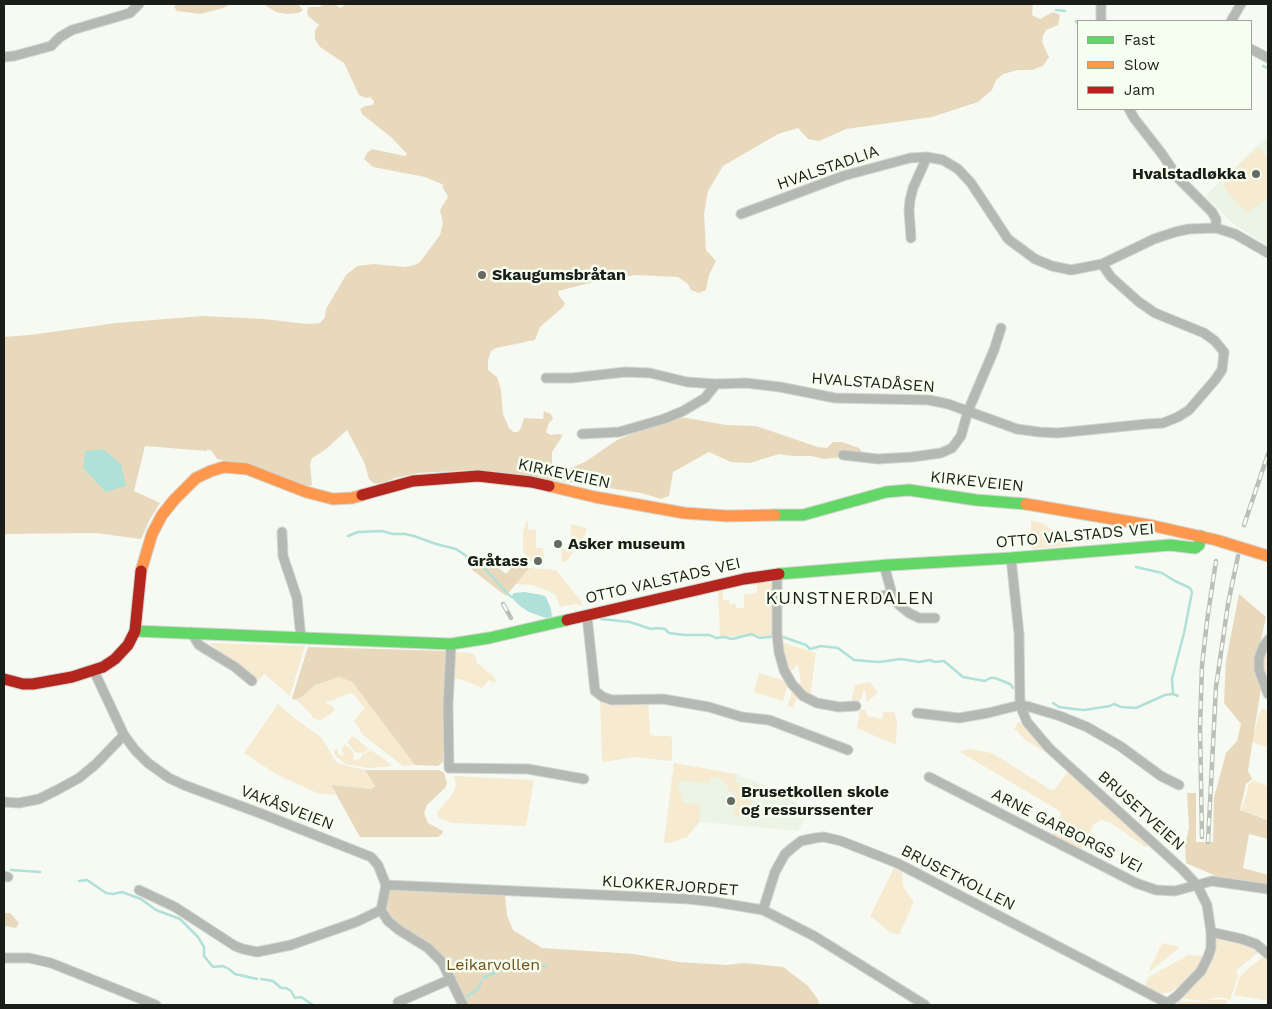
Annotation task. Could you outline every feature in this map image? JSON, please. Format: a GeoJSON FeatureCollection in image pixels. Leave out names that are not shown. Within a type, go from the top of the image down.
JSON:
{"type":"FeatureCollection","features":[{"type":"Feature","properties":{"kind":"main road","name":"KIRKEVEIEN"},"geometry":{"type":"LineString","coordinates":[[4,679],[17,683],[33,684],[72,678],[94,671],[115,659],[128,645],[134,631],[142,565],[155,528],[174,500],[186,487],[205,474],[224,467],[247,469],[306,492],[333,499],[352,498],[413,481],[478,476],[531,482],[595,497],[692,514],[727,516],[803,515],[886,492],[909,490],[976,500],[1036,505],[1201,536],[1268,557]]}},
{"type":"Feature","properties":{"kind":"main road","name":"OTTO VALSTADS VEI"},"geometry":{"type":"LineString","coordinates":[[134,631],[451,644],[476,641],[744,579],[776,574],[1170,545],[1195,548],[1199,545],[1201,536]]}},
{"type":"Feature","properties":{"kind":"street"},"geometry":{"type":"LineString","coordinates":[[4,57],[51,46],[60,37],[72,30],[130,13],[139,4]]}},
{"type":"Feature","properties":{"kind":"street"},"geometry":{"type":"LineString","coordinates":[[1101,4],[1101,20]]}},
{"type":"Feature","properties":{"kind":"street"},"geometry":{"type":"LineString","coordinates":[[1231,20],[1241,4]]}},
{"type":"Feature","properties":{"kind":"street"},"geometry":{"type":"LineString","coordinates":[[1252,50],[1268,58]]}},
{"type":"Feature","properties":{"kind":"street"},"geometry":{"type":"LineString","coordinates":[[1130,110],[1179,179],[1212,212],[1216,219],[1216,228],[1236,234],[1268,253]]}},
{"type":"Feature","properties":{"kind":"street"},"geometry":{"type":"LineString","coordinates":[[911,238],[910,200],[913,188],[927,157]]}},
{"type":"Feature","properties":{"kind":"street","name":"HVALSTADLIA"},"geometry":{"type":"LineString","coordinates":[[741,214],[843,176],[910,158],[927,157],[943,160],[958,169],[971,184],[1008,239],[1035,259],[1052,266],[1071,270],[1102,264],[1154,239],[1175,232],[1190,229],[1216,228]]}},
{"type":"Feature","properties":{"kind":"street","name":"HVALSTADÅSEN"},"geometry":{"type":"LineString","coordinates":[[546,378],[582,378],[625,372],[650,373],[687,382],[760,384],[834,398],[929,400],[968,410],[1017,429],[1039,432],[1058,433],[1163,422],[1178,418],[1204,395],[1222,370],[1224,352],[1215,341],[1204,333],[1155,313],[1139,302],[1111,277],[1102,264]]}},
{"type":"Feature","properties":{"kind":"street"},"geometry":{"type":"LineString","coordinates":[[843,455],[878,459],[941,454],[957,443],[964,428],[968,410],[994,350],[1001,328]]}},
{"type":"Feature","properties":{"kind":"street"},"geometry":{"type":"LineString","coordinates":[[582,434],[619,432],[664,419],[683,411],[705,398],[716,384]]}},
{"type":"Feature","properties":{"kind":"street"},"geometry":{"type":"LineString","coordinates":[[282,532],[284,556],[297,598],[301,638]]}},
{"type":"Feature","properties":{"kind":"street","name":"BRUSETVEIEN"},"geometry":{"type":"LineString","coordinates":[[1011,558],[1019,634],[1020,705],[1027,722],[1049,748],[1183,870],[1197,885],[1207,905],[1211,948],[1201,971],[1177,996],[1166,1004]]}},
{"type":"Feature","properties":{"kind":"street"},"geometry":{"type":"LineString","coordinates":[[884,565],[892,594],[898,604],[919,618],[935,618]]}},
{"type":"Feature","properties":{"kind":"street"},"geometry":{"type":"LineString","coordinates":[[776,574],[779,652],[784,670],[792,684],[803,696],[817,703],[839,707],[856,706]]}},
{"type":"Feature","properties":{"kind":"street"},"geometry":{"type":"LineString","coordinates":[[870,598],[892,594]]}},
{"type":"Feature","properties":{"kind":"street"},"geometry":{"type":"LineString","coordinates":[[587,616],[595,691],[603,697],[612,700],[663,699],[742,717],[769,720],[848,750]]}},
{"type":"Feature","properties":{"kind":"street"},"geometry":{"type":"LineString","coordinates":[[191,632],[199,645],[252,681]]}},
{"type":"Feature","properties":{"kind":"street"},"geometry":{"type":"LineString","coordinates":[[1268,640],[1263,647],[1259,664],[1262,681],[1268,694]]}},
{"type":"Feature","properties":{"kind":"street"},"geometry":{"type":"LineString","coordinates":[[451,644],[448,705],[449,768],[528,769],[584,778]]}},
{"type":"Feature","properties":{"kind":"street","name":"VAKÅSVEIEN"},"geometry":{"type":"LineString","coordinates":[[94,671],[124,735],[135,750],[169,778],[370,856],[378,865],[386,885]]}},
{"type":"Feature","properties":{"kind":"street"},"geometry":{"type":"LineString","coordinates":[[917,712],[959,718],[996,712],[1020,705],[1060,716],[1087,727],[1120,746],[1161,776],[1179,784]]}},
{"type":"Feature","properties":{"kind":"street"},"geometry":{"type":"LineString","coordinates":[[4,802],[19,803],[38,799],[79,778],[96,764],[124,735]]}},
{"type":"Feature","properties":{"kind":"street","name":"ARNE GARBORGS VEI"},"geometry":{"type":"LineString","coordinates":[[929,777],[1136,883],[1156,890],[1174,891],[1197,885]]}},
{"type":"Feature","properties":{"kind":"street","name":"BRUSETKOLLEN"},"geometry":{"type":"LineString","coordinates":[[763,910],[775,872],[785,854],[801,841],[824,837],[841,840],[897,863],[1132,984],[1166,1004]]}},
{"type":"Feature","properties":{"kind":"street"},"geometry":{"type":"LineString","coordinates":[[1197,885],[1212,881],[1268,889]]}},
{"type":"Feature","properties":{"kind":"street"},"geometry":{"type":"LineString","coordinates":[[386,885],[381,910],[388,921],[398,930],[428,948],[442,962],[463,1005]]}},
{"type":"Feature","properties":{"kind":"street","name":"KLOKKERJORDET"},"geometry":{"type":"LineString","coordinates":[[386,885],[688,900],[715,902],[763,910],[814,936],[925,1005]]}},
{"type":"Feature","properties":{"kind":"street"},"geometry":{"type":"LineString","coordinates":[[138,890],[175,907],[235,946],[257,952],[291,945],[356,922],[381,910]]}},
{"type":"Feature","properties":{"kind":"street"},"geometry":{"type":"LineString","coordinates":[[1211,932],[1256,944],[1268,954]]}},
{"type":"Feature","properties":{"kind":"street"},"geometry":{"type":"LineString","coordinates":[[4,958],[29,958],[51,962],[156,1005]]}},
{"type":"Feature","properties":{"kind":"street"},"geometry":{"type":"LineString","coordinates":[[398,1002],[451,979]]}},
{"type":"Feature","properties":{"kind":"shaded area"},"geometry":{"type":"Polygon","coordinates":[[[1268,135],[1268,246],[1232,223],[1205,196],[1268,135]]]}},
{"type":"Feature","properties":{"kind":"shaded area"},"geometry":{"type":"Polygon","coordinates":[[[1259,147],[1268,158],[1268,198],[1247,213],[1225,189],[1223,180],[1259,147]]]}},
{"type":"Feature","properties":{"kind":"shaded area"},"geometry":{"type":"Polygon","coordinates":[[[1031,520],[1044,524],[1071,545],[1032,549],[1031,520]]]}},
{"type":"Feature","properties":{"kind":"shaded area"},"geometry":{"type":"Polygon","coordinates":[[[528,521],[528,529],[536,530],[536,548],[543,548],[543,563],[530,561],[523,552],[523,532],[528,521]]]}},
{"type":"Feature","properties":{"kind":"shaded area"},"geometry":{"type":"Polygon","coordinates":[[[571,524],[586,528],[586,533],[567,561],[562,562],[561,549],[570,549],[571,524]]]}},
{"type":"Feature","properties":{"kind":"shaded area"},"geometry":{"type":"Polygon","coordinates":[[[529,568],[556,570],[583,606],[576,604],[560,607],[555,594],[533,585],[515,584],[529,568]]]}},
{"type":"Feature","properties":{"kind":"shaded area"},"geometry":{"type":"Polygon","coordinates":[[[768,579],[773,585],[774,637],[720,636],[718,588],[723,587],[723,600],[729,600],[730,604],[736,604],[736,608],[744,608],[744,594],[757,593],[757,585],[749,585],[768,579]]]}},
{"type":"Feature","properties":{"kind":"shaded area"},"geometry":{"type":"Polygon","coordinates":[[[209,643],[305,646],[290,696],[264,674],[259,680],[209,643]]]}},
{"type":"Feature","properties":{"kind":"shaded area"},"geometry":{"type":"Polygon","coordinates":[[[784,643],[816,653],[810,697],[797,684],[801,683],[798,664],[788,672],[780,644],[784,643]]]}},
{"type":"Feature","properties":{"kind":"shaded area"},"geometry":{"type":"Polygon","coordinates":[[[1268,644],[1268,686],[1264,678],[1262,663],[1268,644]]]}},
{"type":"Feature","properties":{"kind":"shaded area"},"geometry":{"type":"Polygon","coordinates":[[[455,652],[475,655],[477,663],[493,676],[496,681],[494,683],[489,680],[482,688],[460,679],[452,679],[455,652]]]}},
{"type":"Feature","properties":{"kind":"shaded area"},"geometry":{"type":"Polygon","coordinates":[[[759,673],[785,681],[787,687],[783,701],[754,692],[759,673]]]}},
{"type":"Feature","properties":{"kind":"shaded area"},"geometry":{"type":"Polygon","coordinates":[[[339,677],[352,682],[415,765],[403,766],[364,736],[354,721],[365,709],[354,694],[350,693],[328,701],[326,703],[333,706],[335,710],[320,720],[313,718],[296,699],[302,697],[315,685],[339,677]]]}},
{"type":"Feature","properties":{"kind":"shaded area"},"geometry":{"type":"Polygon","coordinates":[[[870,682],[878,693],[867,702],[866,691],[863,690],[861,700],[851,704],[855,685],[870,682]]]}},
{"type":"Feature","properties":{"kind":"shaded area"},"geometry":{"type":"Polygon","coordinates":[[[792,690],[800,698],[796,700],[793,708],[788,706],[792,690]]]}},
{"type":"Feature","properties":{"kind":"shaded area"},"geometry":{"type":"Polygon","coordinates":[[[600,697],[648,700],[650,734],[653,736],[670,736],[672,738],[672,759],[670,761],[634,757],[604,762],[602,760],[600,697]]]}},
{"type":"Feature","properties":{"kind":"shaded area"},"geometry":{"type":"Polygon","coordinates":[[[278,704],[322,738],[336,762],[365,770],[375,786],[372,789],[331,785],[335,795],[317,793],[276,774],[244,753],[278,704]]]}},
{"type":"Feature","properties":{"kind":"shaded area"},"geometry":{"type":"Polygon","coordinates":[[[1263,708],[1268,712],[1266,747],[1252,742],[1259,714],[1263,708]]]}},
{"type":"Feature","properties":{"kind":"shaded area"},"geometry":{"type":"Polygon","coordinates":[[[860,709],[865,710],[868,716],[882,719],[883,712],[894,712],[897,720],[896,744],[857,728],[860,709]]]}},
{"type":"Feature","properties":{"kind":"shaded area"},"geometry":{"type":"Polygon","coordinates":[[[1018,722],[1051,755],[1027,741],[1016,730],[1013,731],[1018,722]]]}},
{"type":"Feature","properties":{"kind":"shaded area"},"geometry":{"type":"Polygon","coordinates":[[[353,736],[369,749],[363,753],[355,752],[347,742],[353,736]]]}},
{"type":"Feature","properties":{"kind":"shaded area"},"geometry":{"type":"Polygon","coordinates":[[[345,744],[354,753],[354,760],[360,759],[362,755],[371,750],[393,766],[369,768],[345,764],[334,754],[334,750],[338,749],[338,754],[342,756],[344,754],[342,749],[345,744]]]}},
{"type":"Feature","properties":{"kind":"shaded area"},"geometry":{"type":"Polygon","coordinates":[[[969,749],[992,753],[1051,790],[1055,789],[1069,770],[1150,844],[1145,847],[1111,823],[1101,820],[1094,824],[1080,852],[1052,837],[1061,813],[1058,810],[960,752],[969,749]]]}},
{"type":"Feature","properties":{"kind":"shaded area","name":"Brusetkollen skole og ressurssenter"},"geometry":{"type":"Polygon","coordinates":[[[674,763],[736,774],[775,789],[809,812],[798,831],[700,822],[687,837],[671,843],[664,842],[674,763]]]}},
{"type":"Feature","properties":{"kind":"shaded area"},"geometry":{"type":"Polygon","coordinates":[[[674,763],[736,774],[735,784],[736,782],[752,786],[751,819],[734,815],[735,785],[734,793],[729,791],[721,779],[711,778],[710,783],[679,781],[678,792],[682,793],[682,802],[700,805],[700,821],[687,837],[671,843],[664,842],[674,763]]]}},
{"type":"Feature","properties":{"kind":"shaded area"},"geometry":{"type":"Polygon","coordinates":[[[454,776],[534,780],[526,826],[452,823],[438,817],[437,813],[451,796],[456,786],[454,776]]]}},
{"type":"Feature","properties":{"kind":"shaded area"},"geometry":{"type":"Polygon","coordinates":[[[1253,780],[1268,786],[1268,819],[1241,810],[1248,785],[1253,780]]]}},
{"type":"Feature","properties":{"kind":"shaded area"},"geometry":{"type":"Polygon","coordinates":[[[894,868],[902,872],[903,886],[914,902],[899,935],[890,932],[870,916],[894,868]]]}},
{"type":"Feature","properties":{"kind":"shaded area"},"geometry":{"type":"Polygon","coordinates":[[[1217,937],[1223,937],[1261,950],[1236,971],[1238,976],[1230,1000],[1221,997],[1203,1001],[1180,998],[1215,946],[1217,937]]]}},
{"type":"Feature","properties":{"kind":"shaded area"},"geometry":{"type":"Polygon","coordinates":[[[1162,943],[1180,947],[1148,973],[1162,943]]]}},
{"type":"Feature","properties":{"kind":"shaded area"},"geometry":{"type":"Polygon","coordinates":[[[1266,954],[1268,957],[1268,1001],[1234,995],[1240,976],[1266,954]]]}},
{"type":"Feature","properties":{"kind":"shaded area"},"geometry":{"type":"Polygon","coordinates":[[[1188,955],[1204,957],[1200,966],[1184,984],[1168,993],[1159,993],[1146,987],[1149,977],[1188,955]]]}},
{"type":"Feature","properties":{"kind":"shaded area"},"geometry":{"type":"Polygon","coordinates":[[[1220,999],[1227,1001],[1227,1005],[1175,1005],[1180,1001],[1199,1002],[1220,999]]]}},
{"type":"Feature","properties":{"kind":"green space"},"geometry":{"type":"Polygon","coordinates":[[[177,4],[231,4],[200,14],[177,11],[174,7],[177,4]]]}},
{"type":"Feature","properties":{"kind":"green space"},"geometry":{"type":"Polygon","coordinates":[[[263,4],[298,4],[303,10],[299,13],[287,14],[276,12],[263,4]]]}},
{"type":"Feature","properties":{"kind":"green space"},"geometry":{"type":"Polygon","coordinates":[[[326,4],[335,4],[340,8],[345,4],[1033,4],[1032,15],[1040,19],[1053,12],[1060,15],[1058,25],[1046,30],[1043,36],[1042,42],[1049,57],[1043,66],[1032,70],[1018,70],[1003,74],[996,80],[992,90],[978,102],[932,117],[846,129],[819,141],[808,139],[798,128],[778,134],[723,166],[708,191],[704,214],[706,250],[716,261],[709,275],[706,290],[699,293],[691,290],[688,284],[678,277],[636,275],[606,279],[558,291],[559,296],[565,303],[563,307],[540,327],[535,340],[496,348],[491,351],[488,360],[488,370],[497,377],[501,390],[503,414],[509,428],[513,432],[518,432],[524,418],[543,419],[544,411],[551,414],[553,419],[549,423],[546,432],[550,435],[563,435],[552,452],[552,464],[556,470],[561,472],[585,462],[617,440],[668,419],[681,417],[726,425],[756,426],[818,447],[827,448],[833,442],[842,442],[859,448],[862,452],[860,455],[824,459],[811,456],[779,454],[750,463],[731,462],[709,452],[673,472],[669,496],[661,499],[641,493],[501,472],[473,470],[419,473],[395,478],[381,484],[373,483],[369,479],[364,462],[347,430],[325,450],[312,458],[310,465],[312,485],[307,486],[290,481],[267,470],[217,459],[212,451],[207,449],[207,451],[145,446],[134,491],[160,503],[141,539],[96,533],[4,534],[4,337],[116,323],[203,316],[264,319],[307,324],[320,323],[325,317],[326,309],[346,275],[357,266],[373,264],[405,267],[415,265],[420,262],[440,235],[443,223],[440,210],[448,197],[442,186],[444,185],[425,177],[373,167],[364,159],[372,149],[405,156],[407,154],[392,138],[362,114],[360,109],[373,105],[374,101],[370,97],[366,98],[359,95],[344,63],[320,47],[315,39],[315,30],[319,25],[308,16],[307,11],[309,7],[318,7],[326,4]]]}},
{"type":"Feature","properties":{"kind":"green space"},"geometry":{"type":"Polygon","coordinates":[[[484,556],[506,574],[518,560],[529,568],[506,596],[471,569],[484,556]]]}},
{"type":"Feature","properties":{"kind":"green space"},"geometry":{"type":"Polygon","coordinates":[[[1239,594],[1266,617],[1258,653],[1261,688],[1248,771],[1252,779],[1246,784],[1240,810],[1268,820],[1268,839],[1249,834],[1243,868],[1268,875],[1268,884],[1216,876],[1186,863],[1185,845],[1189,828],[1187,793],[1196,793],[1196,842],[1213,842],[1214,797],[1226,753],[1237,741],[1241,724],[1224,703],[1226,661],[1239,594]]]}},
{"type":"Feature","properties":{"kind":"green space"},"geometry":{"type":"Polygon","coordinates":[[[308,647],[448,651],[443,762],[438,766],[415,765],[352,682],[339,677],[315,685],[302,697],[294,700],[292,698],[308,647]]]}},
{"type":"Feature","properties":{"kind":"green space"},"geometry":{"type":"Polygon","coordinates":[[[365,770],[439,770],[444,773],[447,783],[445,788],[427,805],[424,813],[428,823],[443,831],[442,834],[438,837],[360,837],[331,785],[372,789],[375,786],[365,770]]]}},
{"type":"Feature","properties":{"kind":"green space","name":"Leikarvollen"},"geometry":{"type":"Polygon","coordinates":[[[395,889],[505,894],[507,915],[513,930],[542,948],[634,954],[679,962],[727,965],[744,963],[783,967],[808,986],[820,1005],[467,1005],[447,961],[391,919],[387,908],[387,899],[390,891],[395,889]]]}},
{"type":"Feature","properties":{"kind":"green space"},"geometry":{"type":"Polygon","coordinates":[[[4,913],[10,913],[19,923],[16,928],[4,926],[4,913]]]}},
{"type":"Feature","properties":{"kind":"water"},"geometry":{"type":"Polygon","coordinates":[[[103,449],[121,464],[126,486],[106,492],[83,468],[85,451],[103,449]]]}},
{"type":"Feature","properties":{"kind":"water"},"geometry":{"type":"Polygon","coordinates":[[[524,592],[546,597],[552,617],[546,618],[529,612],[511,597],[514,593],[524,592]]]}},
{"type":"Feature","properties":{"kind":"waterway"},"geometry":{"type":"LineString","coordinates":[[1056,10],[1065,11]]}},
{"type":"Feature","properties":{"kind":"waterway"},"geometry":{"type":"LineString","coordinates":[[1263,66],[1268,68]]}},
{"type":"Feature","properties":{"kind":"waterway"},"geometry":{"type":"LineString","coordinates":[[348,536],[358,532],[382,531],[414,536],[456,549],[484,568],[511,597]]}},
{"type":"Feature","properties":{"kind":"waterway"},"geometry":{"type":"LineString","coordinates":[[1136,567],[1162,573],[1190,588],[1192,592],[1172,679],[1173,694]]}},
{"type":"Feature","properties":{"kind":"waterway"},"geometry":{"type":"LineString","coordinates":[[601,619],[630,622],[651,629],[665,629],[669,633],[684,635],[710,635],[716,638],[732,639],[752,634],[759,638],[771,637]]}},
{"type":"Feature","properties":{"kind":"waterway"},"geometry":{"type":"LineString","coordinates":[[783,637],[806,645],[810,649],[821,646],[838,648],[854,660],[879,662],[901,659],[919,662],[930,660],[935,662],[944,661],[963,677],[985,681],[995,678],[1010,684],[1013,688]]}},
{"type":"Feature","properties":{"kind":"waterway"},"geometry":{"type":"LineString","coordinates":[[1053,703],[1059,707],[1084,710],[1114,704],[1121,707],[1136,708],[1165,695],[1173,694],[1178,696]]}},
{"type":"Feature","properties":{"kind":"waterway"},"geometry":{"type":"LineString","coordinates":[[11,870],[40,872]]}},
{"type":"Feature","properties":{"kind":"waterway"},"geometry":{"type":"LineString","coordinates":[[79,881],[87,880],[106,893],[122,892],[141,899],[156,910],[180,919],[198,937]]}},
{"type":"Feature","properties":{"kind":"waterway"},"geometry":{"type":"LineString","coordinates":[[198,937],[204,947],[204,956],[213,967],[223,966],[229,969]]}},
{"type":"Feature","properties":{"kind":"waterway"},"geometry":{"type":"LineString","coordinates":[[535,968],[546,966]]}},
{"type":"Feature","properties":{"kind":"waterway"},"geometry":{"type":"LineString","coordinates":[[483,978],[503,969],[514,967],[531,968]]}},
{"type":"Feature","properties":{"kind":"waterway"},"geometry":{"type":"LineString","coordinates":[[230,970],[235,974],[257,979]]}},
{"type":"Feature","properties":{"kind":"waterway"},"geometry":{"type":"LineString","coordinates":[[261,979],[273,981],[281,988],[291,991],[295,998],[301,997],[313,1005]]}},
{"type":"Feature","properties":{"kind":"waterway"},"geometry":{"type":"LineString","coordinates":[[464,998],[478,989],[481,982]]}},
{"type":"Feature","properties":{"kind":"railway"},"geometry":{"type":"LineString","coordinates":[[1244,525],[1268,454]]}},
{"type":"Feature","properties":{"kind":"railway"},"geometry":{"type":"LineString","coordinates":[[1208,842],[1216,687],[1228,604],[1238,556]]}},
{"type":"Feature","properties":{"kind":"railway"},"geometry":{"type":"LineString","coordinates":[[1202,837],[1200,727],[1202,666],[1216,561]]}},
{"type":"Feature","properties":{"kind":"railway"},"geometry":{"type":"LineString","coordinates":[[503,604],[511,618]]}},
{"type":"Feature","properties":{"kind":"traffic: fast"},"geometry":{"type":"LineString","coordinates":[[775,515],[803,515],[886,492],[909,490],[976,500],[1026,504]]}},
{"type":"Feature","properties":{"kind":"traffic: fast"},"geometry":{"type":"LineString","coordinates":[[779,574],[1170,545],[1195,548],[1199,545],[1201,536]]}},
{"type":"Feature","properties":{"kind":"traffic: fast"},"geometry":{"type":"LineString","coordinates":[[135,631],[451,644],[489,638],[567,620]]}},
{"type":"Feature","properties":{"kind":"traffic: slow"},"geometry":{"type":"LineString","coordinates":[[141,571],[152,534],[162,515],[196,478],[211,471],[224,467],[247,469],[306,492],[333,499],[352,498],[362,495]]}},
{"type":"Feature","properties":{"kind":"traffic: slow"},"geometry":{"type":"LineString","coordinates":[[549,486],[595,497],[684,513],[727,516],[775,515]]}},
{"type":"Feature","properties":{"kind":"traffic: slow"},"geometry":{"type":"LineString","coordinates":[[1026,504],[1154,526],[1216,540],[1268,556]]}},
{"type":"Feature","properties":{"kind":"traffic: jam"},"geometry":{"type":"LineString","coordinates":[[362,495],[413,481],[478,476],[549,486]]}},
{"type":"Feature","properties":{"kind":"traffic: jam"},"geometry":{"type":"LineString","coordinates":[[4,679],[23,684],[33,684],[72,677],[103,667],[115,659],[128,645],[135,631],[141,571]]}},
{"type":"Feature","properties":{"kind":"traffic: jam"},"geometry":{"type":"LineString","coordinates":[[567,620],[744,579],[779,574]]}},
{"type":"Feature","properties":{"kind":"place","name":"Hvalstadløkka"},"geometry":{"type":"Point","coordinates":[1256,174]}},
{"type":"Feature","properties":{"kind":"place","name":"Skaugumsbråtan"},"geometry":{"type":"Point","coordinates":[482,275]}},
{"type":"Feature","properties":{"kind":"place","name":"Asker museum"},"geometry":{"type":"Point","coordinates":[558,544]}},
{"type":"Feature","properties":{"kind":"place","name":"Gråtass"},"geometry":{"type":"Point","coordinates":[538,561]}},
{"type":"Feature","properties":{"kind":"place","name":"Brusetkollen skole og ressurssenter"},"geometry":{"type":"Point","coordinates":[731,801]}},
{"type":"Feature","properties":{"kind":"district","name":"KUNSTNERDALEN"},"geometry":{"type":"Point","coordinates":[850,599]}}]}
